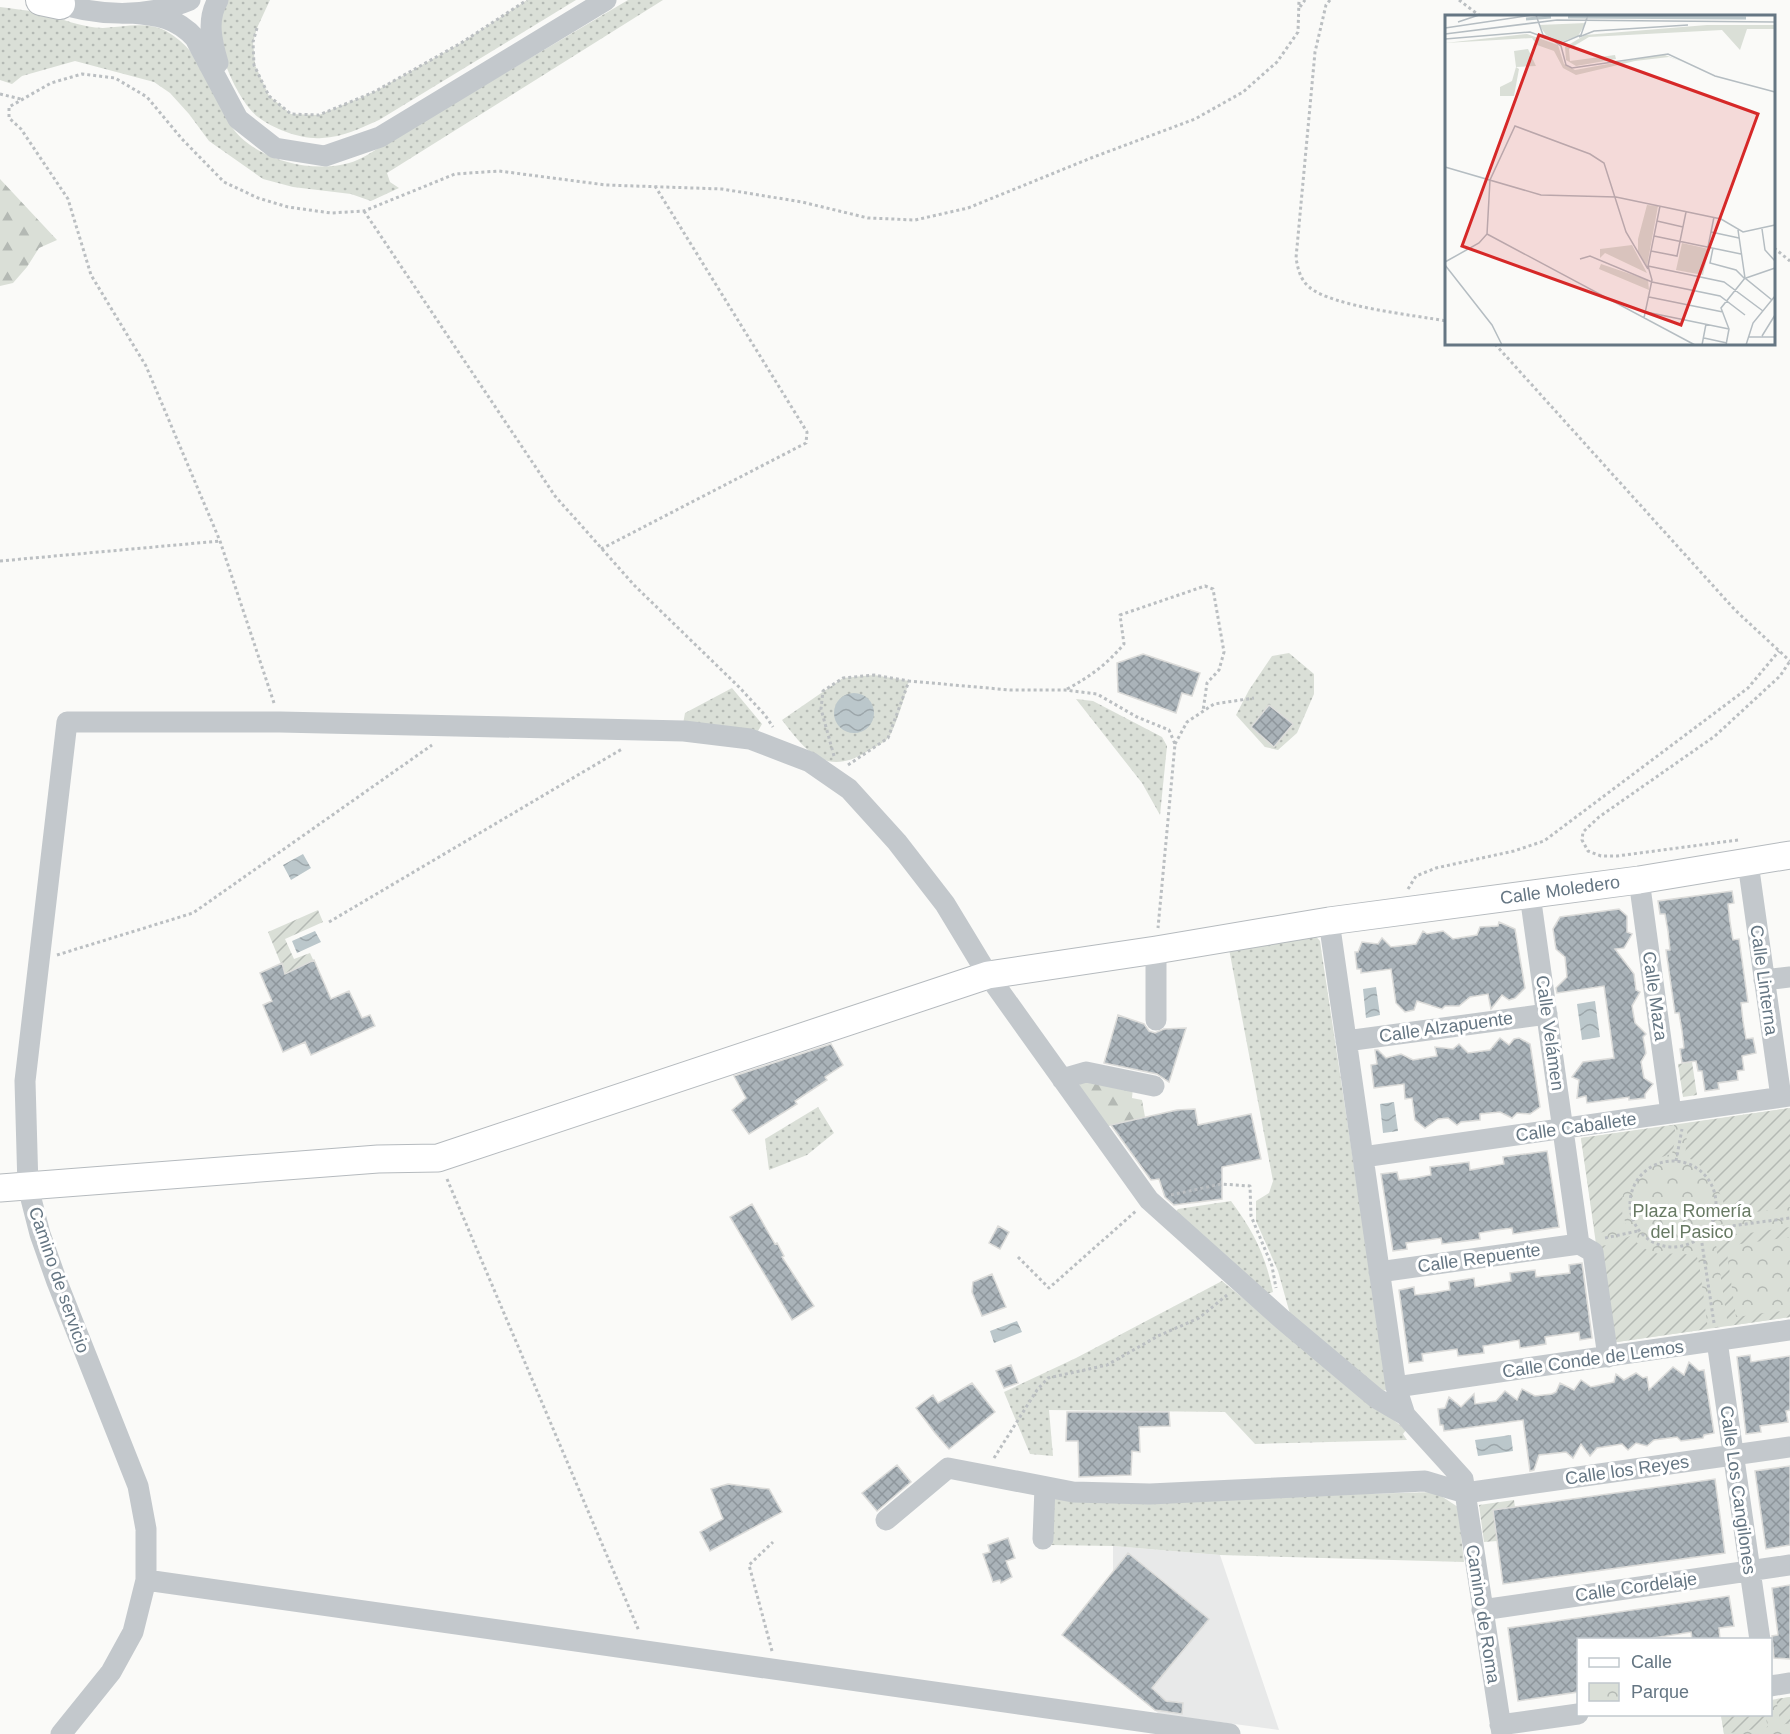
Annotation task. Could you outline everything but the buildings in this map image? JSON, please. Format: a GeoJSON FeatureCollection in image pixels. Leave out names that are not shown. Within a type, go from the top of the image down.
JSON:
{"type":"FeatureCollection","features":[{"type":"Feature","properties":{"kind":"main road","name":"Calle Moledero"},"geometry":{"type":"LineString","coordinates":[[0,1188],[378,1159],[438,1158],[988,975],[1329,921],[1639,880],[1746,851],[1790,855]]}},
{"type":"Feature","properties":{"kind":"street"},"geometry":{"type":"LineString","coordinates":[[131,13],[167,8],[190,0]]}},
{"type":"Feature","properties":{"kind":"street"},"geometry":{"type":"LineString","coordinates":[[218,0],[211,20],[211,36],[231,107]]}},
{"type":"Feature","properties":{"kind":"street"},"geometry":{"type":"LineString","coordinates":[[49,1],[94,12],[156,14],[173,20],[186,28],[195,38],[238,119],[275,148],[325,156],[380,137],[606,0]]}},
{"type":"Feature","properties":{"kind":"street","name":"Camino de servicio"},"geometry":{"type":"LineString","coordinates":[[61,1734],[111,1672],[133,1632],[146,1580],[146,1529],[138,1486],[57,1282],[40,1234],[28,1186],[25,1081],[67,722],[280,722]]}},
{"type":"Feature","properties":{"kind":"street"},"geometry":{"type":"LineString","coordinates":[[280,722],[684,731],[750,739],[810,762],[849,789],[897,842],[945,904],[988,975],[1149,1200],[1282,1320],[1376,1398],[1405,1415]]}},
{"type":"Feature","properties":{"kind":"street","name":"Calle Linterna"},"geometry":{"type":"LineString","coordinates":[[1746,851],[1764,980],[1786,1097]]}},
{"type":"Feature","properties":{"kind":"street","name":"Calle Maza"},"geometry":{"type":"LineString","coordinates":[[1639,880],[1676,1117]]}},
{"type":"Feature","properties":{"kind":"street","name":"Calle Velámen"},"geometry":{"type":"LineString","coordinates":[[1530,895],[1563,1129],[1588,1241]]}},
{"type":"Feature","properties":{"kind":"street"},"geometry":{"type":"LineString","coordinates":[[1329,921],[1396,1387],[1405,1415]]}},
{"type":"Feature","properties":{"kind":"street"},"geometry":{"type":"LineString","coordinates":[[1156,950],[1156,1020]]}},
{"type":"Feature","properties":{"kind":"street"},"geometry":{"type":"LineString","coordinates":[[1764,980],[1790,977]]}},
{"type":"Feature","properties":{"kind":"street","name":"Calle Alzapuente"},"geometry":{"type":"LineString","coordinates":[[1346,1041],[1547,1014]]}},
{"type":"Feature","properties":{"kind":"street"},"geometry":{"type":"LineString","coordinates":[[1062,1079],[1086,1072],[1154,1086]]}},
{"type":"Feature","properties":{"kind":"street","name":"Calle Caballete"},"geometry":{"type":"LineString","coordinates":[[1363,1157],[1563,1129],[1676,1117],[1786,1097]]}},
{"type":"Feature","properties":{"kind":"street"},"geometry":{"type":"LineString","coordinates":[[1588,1241],[1593,1252],[1608,1357]]}},
{"type":"Feature","properties":{"kind":"street","name":"Calle Repuente"},"geometry":{"type":"LineString","coordinates":[[1379,1272],[1588,1241]]}},
{"type":"Feature","properties":{"kind":"street","name":"Calle Conde de Lemos"},"geometry":{"type":"LineString","coordinates":[[1396,1387],[1608,1357],[1716,1336],[1790,1330]]}},
{"type":"Feature","properties":{"kind":"street","name":"Calle Los Cangilones"},"geometry":{"type":"LineString","coordinates":[[1716,1336],[1760,1638]]}},
{"type":"Feature","properties":{"kind":"street","name":"Camino de Roma"},"geometry":{"type":"LineString","coordinates":[[1405,1415],[1463,1479],[1501,1730]]}},
{"type":"Feature","properties":{"kind":"street","name":"Calle los Reyes"},"geometry":{"type":"LineString","coordinates":[[1465,1493],[1790,1447]]}},
{"type":"Feature","properties":{"kind":"street"},"geometry":{"type":"LineString","coordinates":[[886,1520],[948,1468],[1072,1492],[1150,1494],[1425,1481],[1465,1493]]}},
{"type":"Feature","properties":{"kind":"street"},"geometry":{"type":"LineString","coordinates":[[1043,1539],[1045,1486]]}},
{"type":"Feature","properties":{"kind":"street","name":"Calle Cordelaje"},"geometry":{"type":"LineString","coordinates":[[1482,1610],[1790,1565]]}},
{"type":"Feature","properties":{"kind":"street"},"geometry":{"type":"LineString","coordinates":[[146,1580],[1230,1734]]}},
{"type":"Feature","properties":{"kind":"street"},"geometry":{"type":"LineString","coordinates":[[1772,1686],[1790,1683]]}},
{"type":"Feature","properties":{"kind":"street"},"geometry":{"type":"LineString","coordinates":[[1501,1730],[1577,1714]]}},
{"type":"Feature","properties":{"kind":"path"},"geometry":{"type":"LineString","coordinates":[[257,28],[253,42],[254,65],[269,96],[291,114],[319,115],[374,92],[461,43],[527,0]]}},
{"type":"Feature","properties":{"kind":"path"},"geometry":{"type":"LineString","coordinates":[[280,722],[220,541],[146,366],[91,275],[69,199],[21,129],[9,118],[9,107],[51,83],[82,74],[115,78],[147,97],[182,139],[224,182],[258,198],[288,207],[331,213],[364,211],[456,174],[499,171],[606,184],[722,189],[802,202],[868,218],[915,220],[968,208],[1195,119],[1243,93],[1276,62],[1298,32],[1299,0]]}},
{"type":"Feature","properties":{"kind":"path"},"geometry":{"type":"LineString","coordinates":[[1299,8],[1305,0]]}},
{"type":"Feature","properties":{"kind":"path"},"geometry":{"type":"LineString","coordinates":[[1330,0],[1326,5],[1315,52],[1296,258],[1299,274],[1309,287],[1324,296],[1445,321]]}},
{"type":"Feature","properties":{"kind":"path"},"geometry":{"type":"LineString","coordinates":[[1459,0],[1479,15]]}},
{"type":"Feature","properties":{"kind":"path"},"geometry":{"type":"LineString","coordinates":[[0,94],[23,99]]}},
{"type":"Feature","properties":{"kind":"path"},"geometry":{"type":"LineString","coordinates":[[601,549],[806,443],[807,432],[655,186]]}},
{"type":"Feature","properties":{"kind":"path"},"geometry":{"type":"LineString","coordinates":[[364,211],[555,496],[635,586],[765,715],[777,734],[781,751]]}},
{"type":"Feature","properties":{"kind":"path"},"geometry":{"type":"LineString","coordinates":[[1775,250],[1790,261]]}},
{"type":"Feature","properties":{"kind":"path"},"geometry":{"type":"LineString","coordinates":[[1496,345],[1735,610],[1790,661],[1780,676],[1715,736],[1599,816],[1583,832],[1582,840],[1588,852],[1601,856],[1746,851]]}},
{"type":"Feature","properties":{"kind":"path"},"geometry":{"type":"LineString","coordinates":[[0,561],[220,541]]}},
{"type":"Feature","properties":{"kind":"path"},"geometry":{"type":"LineString","coordinates":[[1065,690],[1089,677],[1108,662],[1124,644],[1120,615],[1205,586],[1213,589],[1224,652],[1219,670],[1207,683],[1203,711]]}},
{"type":"Feature","properties":{"kind":"path"},"geometry":{"type":"LineString","coordinates":[[1408,911],[1406,891],[1416,876],[1436,868],[1514,851],[1544,841],[1748,688],[1779,651]]}},
{"type":"Feature","properties":{"kind":"path"},"geometry":{"type":"LineString","coordinates":[[833,778],[836,764],[821,709],[823,691],[843,678],[874,675],[909,681],[1010,690],[1065,690],[1097,694],[1137,717],[1169,730],[1175,744]]}},
{"type":"Feature","properties":{"kind":"path"},"geometry":{"type":"LineString","coordinates":[[833,778],[854,760],[888,738],[909,681]]}},
{"type":"Feature","properties":{"kind":"path"},"geometry":{"type":"LineString","coordinates":[[1156,950],[1175,744],[1187,722],[1214,704],[1254,698]]}},
{"type":"Feature","properties":{"kind":"path"},"geometry":{"type":"LineString","coordinates":[[39,961],[193,912],[460,726]]}},
{"type":"Feature","properties":{"kind":"path"},"geometry":{"type":"LineString","coordinates":[[329,922],[623,748]]}},
{"type":"Feature","properties":{"kind":"path"},"geometry":{"type":"LineString","coordinates":[[1676,1117],[1682,1131],[1676,1161]]}},
{"type":"Feature","properties":{"kind":"path"},"geometry":{"type":"LineString","coordinates":[[438,1158],[648,1651]]}},
{"type":"Feature","properties":{"kind":"path"},"geometry":{"type":"LineString","coordinates":[[1676,1161],[1690,1165],[1703,1173],[1712,1185],[1716,1199],[1715,1213],[1708,1229],[1701,1237],[1684,1246],[1667,1248],[1651,1242],[1638,1231],[1631,1216],[1630,1200],[1634,1184],[1645,1171],[1659,1163],[1676,1161]]}},
{"type":"Feature","properties":{"kind":"path"},"geometry":{"type":"LineString","coordinates":[[1018,1257],[1049,1288],[1149,1200],[1221,1184],[1250,1185],[1251,1216],[1272,1266],[1282,1320]]}},
{"type":"Feature","properties":{"kind":"path"},"geometry":{"type":"LineString","coordinates":[[1708,1229],[1790,1218]]}},
{"type":"Feature","properties":{"kind":"path"},"geometry":{"type":"LineString","coordinates":[[1588,1241],[1638,1231]]}},
{"type":"Feature","properties":{"kind":"path"},"geometry":{"type":"LineString","coordinates":[[1701,1237],[1716,1336]]}},
{"type":"Feature","properties":{"kind":"path"},"geometry":{"type":"LineString","coordinates":[[984,1475],[1037,1390],[1048,1378],[1107,1365],[1167,1331],[1199,1318],[1240,1282]]}},
{"type":"Feature","properties":{"kind":"path"},"geometry":{"type":"LineString","coordinates":[[773,1542],[748,1565],[777,1670]]}},
{"type":"Feature","properties":{"kind":"shaded area"},"geometry":{"type":"Polygon","coordinates":[[[1113,1546],[1220,1555],[1279,1730],[1159,1714],[1062,1635],[1113,1573],[1113,1546]]]}},
{"type":"Feature","properties":{"kind":"green space"},"geometry":{"type":"Polygon","coordinates":[[[227,0],[270,0],[253,42],[255,65],[269,96],[291,114],[319,115],[374,92],[461,43],[527,0],[576,0],[379,120],[345,134],[314,138],[288,133],[272,126],[251,111],[245,102],[228,70],[219,40],[223,3],[227,0]]]}},
{"type":"Feature","properties":{"kind":"green space"},"geometry":{"type":"Polygon","coordinates":[[[628,0],[663,0],[387,173],[390,182],[399,188],[371,201],[351,194],[293,187],[263,179],[209,141],[170,93],[154,82],[75,61],[22,76],[12,84],[0,80],[0,7],[41,13],[95,28],[143,25],[159,28],[190,50],[205,73],[230,124],[252,146],[283,161],[300,165],[334,166],[366,156],[628,0]]]}},
{"type":"Feature","properties":{"kind":"green space"},"geometry":{"type":"Polygon","coordinates":[[[0,179],[57,240],[39,248],[13,283],[0,286],[0,179]]]}},
{"type":"Feature","properties":{"kind":"green space"},"geometry":{"type":"Polygon","coordinates":[[[1289,653],[1314,674],[1314,694],[1297,733],[1278,750],[1265,747],[1236,715],[1249,690],[1272,656],[1289,653]]]}},
{"type":"Feature","properties":{"kind":"green space"},"geometry":{"type":"Polygon","coordinates":[[[874,675],[909,681],[891,734],[881,743],[854,758],[841,762],[819,758],[800,742],[782,720],[843,678],[874,675]]]}},
{"type":"Feature","properties":{"kind":"green space"},"geometry":{"type":"Polygon","coordinates":[[[732,688],[762,724],[758,731],[683,724],[685,713],[732,688]]]}},
{"type":"Feature","properties":{"kind":"green space"},"geometry":{"type":"Polygon","coordinates":[[[1076,699],[1093,701],[1162,737],[1167,746],[1160,815],[1142,783],[1076,699]]]}},
{"type":"Feature","properties":{"kind":"green space"},"geometry":{"type":"Polygon","coordinates":[[[318,910],[323,922],[285,939],[294,959],[310,953],[316,966],[295,975],[292,970],[285,974],[268,932],[318,910]]]}},
{"type":"Feature","properties":{"kind":"green space"},"geometry":{"type":"Polygon","coordinates":[[[1312,932],[1320,941],[1388,1390],[1379,1391],[1290,1314],[1278,1271],[1256,1221],[1256,1201],[1269,1193],[1273,1181],[1229,949],[1312,932]]]}},
{"type":"Feature","properties":{"kind":"green space"},"geometry":{"type":"Polygon","coordinates":[[[1692,1062],[1697,1095],[1683,1097],[1678,1064],[1692,1062]]]}},
{"type":"Feature","properties":{"kind":"green space"},"geometry":{"type":"Polygon","coordinates":[[[1079,1082],[1133,1087],[1132,1098],[1142,1100],[1145,1117],[1105,1127],[1080,1089],[1079,1082]]]}},
{"type":"Feature","properties":{"kind":"green space"},"geometry":{"type":"Polygon","coordinates":[[[818,1107],[834,1133],[807,1155],[769,1170],[765,1139],[818,1107]]]}},
{"type":"Feature","properties":{"kind":"green space","name":"Plaza Romería del Pasico"},"geometry":{"type":"Polygon","coordinates":[[[1790,1108],[1790,1317],[1610,1343],[1581,1138],[1790,1108]]]}},
{"type":"Feature","properties":{"kind":"green space"},"geometry":{"type":"Polygon","coordinates":[[[1790,1108],[1790,1207],[1735,1215],[1728,1213],[1713,1178],[1694,1160],[1685,1158],[1688,1123],[1790,1108]]]}},
{"type":"Feature","properties":{"kind":"green space"},"geometry":{"type":"Polygon","coordinates":[[[1674,1125],[1676,1136],[1672,1154],[1641,1167],[1630,1178],[1626,1186],[1622,1206],[1626,1223],[1605,1232],[1595,1233],[1581,1138],[1674,1125]]]}},
{"type":"Feature","properties":{"kind":"green space"},"geometry":{"type":"Polygon","coordinates":[[[1231,1201],[1258,1244],[1273,1292],[1264,1295],[1174,1214],[1178,1209],[1231,1201]]]}},
{"type":"Feature","properties":{"kind":"green space"},"geometry":{"type":"Polygon","coordinates":[[[1790,1227],[1790,1237],[1726,1246],[1736,1317],[1790,1310],[1790,1317],[1728,1326],[1715,1238],[1790,1227]]]}},
{"type":"Feature","properties":{"kind":"green space"},"geometry":{"type":"Polygon","coordinates":[[[1630,1236],[1649,1251],[1697,1257],[1708,1329],[1610,1343],[1596,1246],[1609,1245],[1630,1236]]]}},
{"type":"Feature","properties":{"kind":"green space"},"geometry":{"type":"Polygon","coordinates":[[[1222,1281],[1406,1430],[1403,1434],[1407,1440],[1255,1444],[1225,1412],[1049,1410],[1053,1456],[1030,1454],[1004,1392],[1076,1358],[1222,1281]]]}},
{"type":"Feature","properties":{"kind":"green space"},"geometry":{"type":"Polygon","coordinates":[[[1435,1492],[1458,1507],[1464,1562],[1220,1555],[1113,1546],[1050,1545],[1052,1497],[1145,1500],[1435,1492]]]}},
{"type":"Feature","properties":{"kind":"green space"},"geometry":{"type":"Polygon","coordinates":[[[1514,1500],[1515,1507],[1493,1510],[1497,1541],[1484,1542],[1479,1505],[1514,1500]]]}},
{"type":"Feature","properties":{"kind":"green space"},"geometry":{"type":"Polygon","coordinates":[[[1790,1697],[1790,1734],[1724,1734],[1721,1716],[1772,1716],[1772,1700],[1790,1697]]]}},
{"type":"Feature","properties":{"kind":"green space"},"geometry":{"type":"Polygon","coordinates":[[[1790,1697],[1790,1723],[1781,1725],[1776,1699],[1790,1697]]]}},
{"type":"Feature","properties":{"kind":"green space"},"geometry":{"type":"Polygon","coordinates":[[[1721,1716],[1765,1716],[1768,1727],[1724,1734],[1721,1716]]]}},
{"type":"Feature","properties":{"kind":"water"},"geometry":{"type":"Polygon","coordinates":[[[854,693],[868,699],[874,713],[868,727],[854,733],[840,727],[834,713],[840,699],[854,693]]]}},
{"type":"Feature","properties":{"kind":"water"},"geometry":{"type":"Polygon","coordinates":[[[303,854],[311,868],[291,880],[283,865],[303,854]]]}},
{"type":"Feature","properties":{"kind":"water"},"geometry":{"type":"Polygon","coordinates":[[[315,931],[321,942],[297,953],[292,941],[315,931]]]}},
{"type":"Feature","properties":{"kind":"water"},"geometry":{"type":"Polygon","coordinates":[[[1376,987],[1380,1015],[1366,1018],[1363,989],[1376,987]]]}},
{"type":"Feature","properties":{"kind":"water"},"geometry":{"type":"Polygon","coordinates":[[[1595,1001],[1600,1037],[1582,1040],[1577,1004],[1595,1001]]]}},
{"type":"Feature","properties":{"kind":"water"},"geometry":{"type":"Polygon","coordinates":[[[1394,1102],[1398,1131],[1383,1133],[1380,1104],[1394,1102]]]}},
{"type":"Feature","properties":{"kind":"water"},"geometry":{"type":"Polygon","coordinates":[[[1017,1321],[1022,1332],[994,1343],[990,1331],[1017,1321]]]}},
{"type":"Feature","properties":{"kind":"water"},"geometry":{"type":"Polygon","coordinates":[[[1511,1435],[1513,1451],[1478,1456],[1475,1440],[1511,1435]]]}}]}
